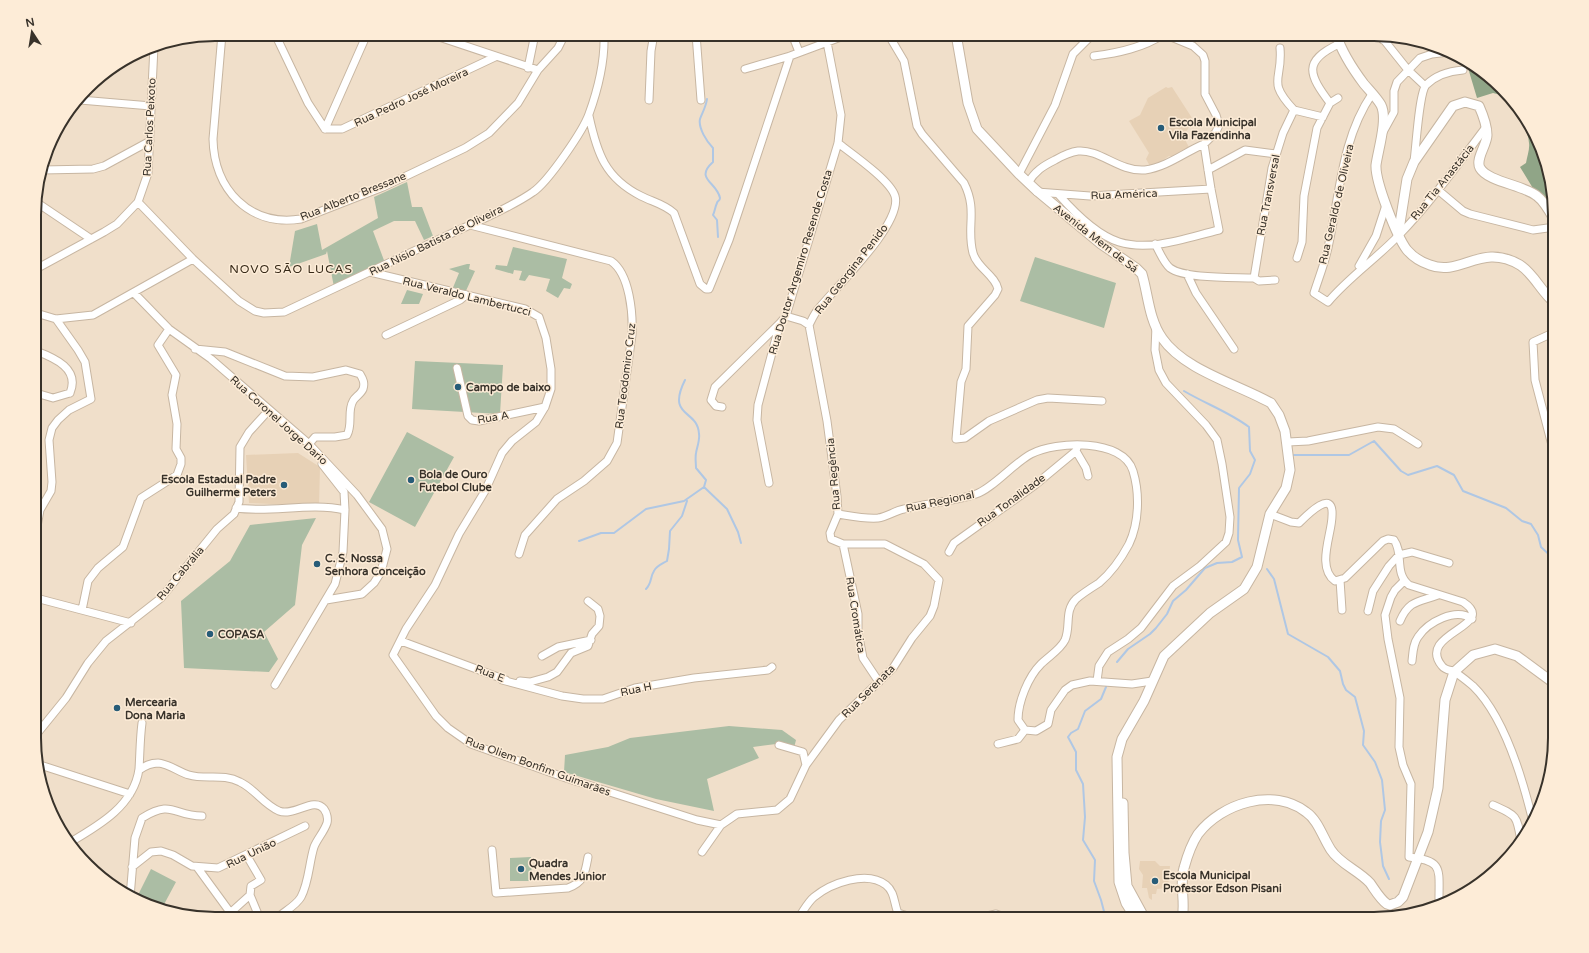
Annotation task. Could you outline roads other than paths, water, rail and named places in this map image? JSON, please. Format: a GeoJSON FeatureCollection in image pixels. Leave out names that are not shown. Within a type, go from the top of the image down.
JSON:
{"type":"FeatureCollection","features":[{"type":"Feature","properties":{"kind":"street","name":"Rua Alberto Bressane"},"geometry":{"type":"LineString","coordinates":[[221,41],[213,139],[213,153],[216,167],[223,181],[239,202],[251,210],[276,220],[288,221],[301,219],[383,187],[465,148],[489,133],[518,103],[538,70],[558,48],[562,41]]}},
{"type":"Feature","properties":{"kind":"street"},"geometry":{"type":"LineString","coordinates":[[278,41],[308,103],[325,129],[364,41]]}},
{"type":"Feature","properties":{"kind":"street"},"geometry":{"type":"LineString","coordinates":[[456,41],[495,57],[538,70]]}},
{"type":"Feature","properties":{"kind":"street"},"geometry":{"type":"LineString","coordinates":[[528,68],[533,41]]}},
{"type":"Feature","properties":{"kind":"street","name":"Rua Nísio Batista de Oliveira"},"geometry":{"type":"LineString","coordinates":[[138,202],[193,259],[239,301],[255,311],[264,313],[284,312],[470,225],[533,192],[544,183],[560,162],[589,116],[600,77],[603,41]]}},
{"type":"Feature","properties":{"kind":"street"},"geometry":{"type":"LineString","coordinates":[[649,100],[650,52],[652,41]]}},
{"type":"Feature","properties":{"kind":"street"},"geometry":{"type":"LineString","coordinates":[[697,41],[701,100]]}},
{"type":"Feature","properties":{"kind":"street"},"geometry":{"type":"LineString","coordinates":[[795,41],[799,52]]}},
{"type":"Feature","properties":{"kind":"street"},"geometry":{"type":"LineString","coordinates":[[892,41],[904,61],[917,126],[922,134],[964,183],[968,191],[973,213],[972,252],[979,266],[997,285],[997,291],[968,326],[966,369],[961,382],[956,439],[965,438],[989,420],[1037,400],[1048,398],[1102,401]]}},
{"type":"Feature","properties":{"kind":"street","name":"Avenida Mem de Sá"},"geometry":{"type":"LineString","coordinates":[[957,41],[968,103],[977,129],[1038,192],[1101,244],[1136,268],[1142,274],[1156,325],[1155,350],[1159,370],[1166,383],[1206,425],[1217,440],[1220,453],[1230,516],[1229,533],[1226,542],[1173,586],[1140,628],[1128,639],[1108,652],[1099,666],[1097,681]]}},
{"type":"Feature","properties":{"kind":"street"},"geometry":{"type":"LineString","coordinates":[[1019,174],[1055,105],[1073,54],[1087,41]]}},
{"type":"Feature","properties":{"kind":"street"},"geometry":{"type":"LineString","coordinates":[[1094,56],[1126,51],[1153,41]]}},
{"type":"Feature","properties":{"kind":"street"},"geometry":{"type":"LineString","coordinates":[[1028,183],[1034,173],[1043,166],[1078,151],[1092,153],[1117,165],[1130,169],[1145,170],[1158,167],[1204,144],[1216,132],[1219,125],[1216,115],[1205,94],[1205,61],[1200,51],[1179,41]]}},
{"type":"Feature","properties":{"kind":"street"},"geometry":{"type":"LineString","coordinates":[[1338,41],[1346,60],[1382,107],[1382,134],[1376,166],[1378,180],[1398,236],[1408,250],[1419,260],[1443,268],[1484,257],[1500,257],[1511,261],[1528,272],[1548,295]]}},
{"type":"Feature","properties":{"kind":"street"},"geometry":{"type":"LineString","coordinates":[[1384,41],[1408,70],[1425,86]]}},
{"type":"Feature","properties":{"kind":"street"},"geometry":{"type":"LineString","coordinates":[[745,69],[790,56],[827,42]]}},
{"type":"Feature","properties":{"kind":"street","name":"Rua Doutor Argemiro Resende Costa"},"geometry":{"type":"LineString","coordinates":[[769,483],[757,420],[758,406],[780,323],[786,316],[838,143],[841,115],[827,42]]}},
{"type":"Feature","properties":{"kind":"street"},"geometry":{"type":"LineString","coordinates":[[1330,103],[1313,77],[1313,66],[1318,55],[1339,44]]}},
{"type":"Feature","properties":{"kind":"street"},"geometry":{"type":"LineString","coordinates":[[1280,48],[1281,57],[1277,74],[1278,87],[1282,97],[1294,110],[1323,117]]}},
{"type":"Feature","properties":{"kind":"street","name":"Rua Carlos Peixoto"},"geometry":{"type":"LineString","coordinates":[[41,266],[91,240],[117,224],[138,202],[148,173],[154,52]]}},
{"type":"Feature","properties":{"kind":"street"},"geometry":{"type":"LineString","coordinates":[[1382,134],[1394,112],[1394,91],[1397,82],[1420,58],[1438,53]]}},
{"type":"Feature","properties":{"kind":"street"},"geometry":{"type":"LineString","coordinates":[[589,116],[602,160],[613,177],[642,196],[668,207],[674,213],[700,284],[706,289],[709,289],[730,240],[790,56]]}},
{"type":"Feature","properties":{"kind":"street","name":"Rua Pedro José Moreira"},"geometry":{"type":"LineString","coordinates":[[325,129],[342,129],[495,57]]}},
{"type":"Feature","properties":{"kind":"street"},"geometry":{"type":"LineString","coordinates":[[1414,162],[1422,97],[1425,86],[1444,74],[1463,70]]}},
{"type":"Feature","properties":{"kind":"street","name":"Rua Geraldo de Oliveira"},"geometry":{"type":"LineString","coordinates":[[1353,275],[1328,302],[1314,293],[1329,244],[1340,177],[1348,148],[1362,111],[1372,94]]}},
{"type":"Feature","properties":{"kind":"street"},"geometry":{"type":"LineString","coordinates":[[1297,258],[1302,242],[1304,196],[1317,128],[1330,103],[1338,98]]}},
{"type":"Feature","properties":{"kind":"street"},"geometry":{"type":"LineString","coordinates":[[84,100],[151,106]]}},
{"type":"Feature","properties":{"kind":"street"},"geometry":{"type":"LineString","coordinates":[[1398,236],[1407,179],[1414,162],[1448,111],[1459,103],[1465,102],[1479,106],[1486,128],[1486,141],[1478,163],[1480,168],[1488,174],[1537,195],[1548,209]]}},
{"type":"Feature","properties":{"kind":"street","name":"Rua Transversal"},"geometry":{"type":"LineString","coordinates":[[1254,278],[1276,154],[1294,110]]}},
{"type":"Feature","properties":{"kind":"street","name":"Rua Tia Anastácia"},"geometry":{"type":"LineString","coordinates":[[1353,275],[1398,236],[1438,190],[1486,128]]}},
{"type":"Feature","properties":{"kind":"street"},"geometry":{"type":"LineString","coordinates":[[47,170],[93,169],[104,166],[150,141]]}},
{"type":"Feature","properties":{"kind":"street","name":"Rua Georgina Penido"},"geometry":{"type":"LineString","coordinates":[[809,325],[819,308],[882,233],[894,212],[896,202],[890,187],[838,143]]}},
{"type":"Feature","properties":{"kind":"street"},"geometry":{"type":"LineString","coordinates":[[1059,195],[1075,212],[1119,242],[1155,244],[1220,230],[1210,189],[1204,144]]}},
{"type":"Feature","properties":{"kind":"street"},"geometry":{"type":"LineString","coordinates":[[1208,170],[1245,150],[1276,154]]}},
{"type":"Feature","properties":{"kind":"street","name":"Rua América"},"geometry":{"type":"LineString","coordinates":[[1038,192],[1059,195],[1090,196],[1210,189]]}},
{"type":"Feature","properties":{"kind":"street"},"geometry":{"type":"LineString","coordinates":[[1438,190],[1463,211],[1470,214],[1533,230],[1548,228]]}},
{"type":"Feature","properties":{"kind":"street"},"geometry":{"type":"LineString","coordinates":[[1353,275],[1366,256],[1376,236],[1387,204]]}},
{"type":"Feature","properties":{"kind":"street"},"geometry":{"type":"LineString","coordinates":[[41,205],[91,240]]}},
{"type":"Feature","properties":{"kind":"street","name":"Rua Teodomiro Cruz"},"geometry":{"type":"LineString","coordinates":[[470,225],[611,261],[617,265],[622,274],[628,293],[633,318],[617,443],[608,461],[584,481],[557,499],[525,535],[519,554]]}},
{"type":"Feature","properties":{"kind":"street"},"geometry":{"type":"LineString","coordinates":[[1155,244],[1164,261],[1171,268],[1187,274],[1254,278],[1259,281],[1275,280]]}},
{"type":"Feature","properties":{"kind":"street"},"geometry":{"type":"LineString","coordinates":[[41,314],[56,319],[93,315],[193,259]]}},
{"type":"Feature","properties":{"kind":"street","name":"Rua Veraldo Lambertucci"},"geometry":{"type":"LineString","coordinates":[[370,272],[525,309],[539,317]]}},
{"type":"Feature","properties":{"kind":"street"},"geometry":{"type":"LineString","coordinates":[[1187,274],[1196,293],[1234,349]]}},
{"type":"Feature","properties":{"kind":"street","name":"Rua Coronel Jorge Dario"},"geometry":{"type":"LineString","coordinates":[[134,293],[169,329],[211,359],[310,444],[357,495],[378,523],[386,541],[385,562],[374,583],[362,594],[326,600]]}},
{"type":"Feature","properties":{"kind":"street"},"geometry":{"type":"LineString","coordinates":[[386,335],[466,296]]}},
{"type":"Feature","properties":{"kind":"street"},"geometry":{"type":"LineString","coordinates":[[786,316],[803,321],[809,325]]}},
{"type":"Feature","properties":{"kind":"street","name":"Rua Oliem Bonfim Guimarães"},"geometry":{"type":"LineString","coordinates":[[539,317],[546,338],[551,369],[551,388],[545,407],[536,422],[512,440],[502,454],[485,491],[459,534],[435,585],[406,629],[394,655],[436,716],[448,728],[471,744],[566,778],[697,820],[720,825]]}},
{"type":"Feature","properties":{"kind":"street"},"geometry":{"type":"LineString","coordinates":[[41,508],[51,491],[52,482],[49,440],[52,428],[58,420],[79,404],[91,399],[85,362],[56,319]]}},
{"type":"Feature","properties":{"kind":"street"},"geometry":{"type":"LineString","coordinates":[[722,407],[716,406],[711,400],[715,387],[780,323]]}},
{"type":"Feature","properties":{"kind":"street","name":"Rua Regência"},"geometry":{"type":"LineString","coordinates":[[809,325],[829,432],[838,514],[830,533],[831,539],[843,544]]}},
{"type":"Feature","properties":{"kind":"street"},"geometry":{"type":"LineString","coordinates":[[1132,912],[1126,903],[1119,882],[1120,757],[1122,739],[1144,702],[1164,656],[1210,613],[1244,589],[1256,567],[1270,514],[1284,492],[1288,480],[1288,442],[1279,415],[1271,403],[1182,358],[1162,338],[1156,325]]}},
{"type":"Feature","properties":{"kind":"street"},"geometry":{"type":"LineString","coordinates":[[82,610],[88,581],[98,568],[123,547],[141,498],[177,475],[181,464],[176,449],[177,424],[172,395],[176,377],[158,345],[169,329]]}},
{"type":"Feature","properties":{"kind":"street"},"geometry":{"type":"LineString","coordinates":[[1548,336],[1533,342],[1535,380],[1548,428]]}},
{"type":"Feature","properties":{"kind":"street"},"geometry":{"type":"LineString","coordinates":[[195,349],[224,352],[285,376],[314,377],[346,370],[360,374],[364,380],[363,389],[353,401],[350,410],[350,429],[347,435],[341,437],[315,437],[310,444]]}},
{"type":"Feature","properties":{"kind":"street"},"geometry":{"type":"LineString","coordinates":[[41,353],[53,358],[70,372],[73,386],[70,393]]}},
{"type":"Feature","properties":{"kind":"street","name":"Rua A"},"geometry":{"type":"LineString","coordinates":[[457,368],[468,416],[472,420],[479,421],[545,407]]}},
{"type":"Feature","properties":{"kind":"street"},"geometry":{"type":"LineString","coordinates":[[70,393],[79,404]]}},
{"type":"Feature","properties":{"kind":"street"},"geometry":{"type":"LineString","coordinates":[[41,394],[53,398],[70,393]]}},
{"type":"Feature","properties":{"kind":"street"},"geometry":{"type":"LineString","coordinates":[[269,410],[249,432],[240,447],[239,502],[236,508],[255,511],[330,507],[345,510]]}},
{"type":"Feature","properties":{"kind":"street"},"geometry":{"type":"LineString","coordinates":[[1288,442],[1308,441],[1378,427],[1394,429],[1418,444]]}},
{"type":"Feature","properties":{"kind":"street","name":"Rua Regional"},"geometry":{"type":"LineString","coordinates":[[838,514],[876,518],[885,517],[902,509],[979,494],[1032,453],[1050,448],[1077,448],[1092,446],[1113,450],[1126,458],[1132,466],[1135,477],[1137,505],[1136,524],[1128,545],[1112,571],[1076,599],[1070,606],[1067,619],[1066,637],[1062,645],[1034,672],[1022,698],[1018,720],[1025,730]]}},
{"type":"Feature","properties":{"kind":"street"},"geometry":{"type":"LineString","coordinates":[[1077,448],[1088,476]]}},
{"type":"Feature","properties":{"kind":"street","name":"Rua Tonalidade"},"geometry":{"type":"LineString","coordinates":[[949,552],[954,543],[966,533],[989,518],[1077,448]]}},
{"type":"Feature","properties":{"kind":"street"},"geometry":{"type":"LineString","coordinates":[[275,685],[335,584],[343,552],[345,510],[344,492],[322,464]]}},
{"type":"Feature","properties":{"kind":"street"},"geometry":{"type":"LineString","coordinates":[[1270,514],[1291,522],[1299,523],[1319,505],[1324,503],[1328,504],[1332,508],[1326,565],[1330,577],[1335,580],[1345,578],[1383,541],[1388,539],[1394,540],[1399,546],[1401,576],[1404,581],[1409,585],[1463,602],[1470,606],[1473,613],[1472,619],[1468,624],[1443,639],[1438,649],[1439,662],[1443,668],[1454,672],[1473,686],[1500,725],[1512,752],[1531,814]]}},
{"type":"Feature","properties":{"kind":"street","name":"Rua Cabrália"},"geometry":{"type":"LineString","coordinates":[[41,729],[66,698],[88,663],[106,641],[161,598],[216,529],[234,514],[236,508]]}},
{"type":"Feature","properties":{"kind":"street","name":"Rua Serenata"},"geometry":{"type":"LineString","coordinates":[[720,825],[737,814],[771,811],[782,807],[790,799],[806,765],[839,720],[893,668],[912,638],[930,616],[934,606],[939,580],[924,564],[885,544],[843,544]]}},
{"type":"Feature","properties":{"kind":"street","name":"Rua Cromática"},"geometry":{"type":"LineString","coordinates":[[843,544],[858,614],[858,632],[863,658],[879,682]]}},
{"type":"Feature","properties":{"kind":"street"},"geometry":{"type":"LineString","coordinates":[[1368,611],[1373,591],[1389,566],[1399,555],[1412,552],[1449,563]]}},
{"type":"Feature","properties":{"kind":"street"},"geometry":{"type":"LineString","coordinates":[[1340,580],[1342,610]]}},
{"type":"Feature","properties":{"kind":"street"},"geometry":{"type":"LineString","coordinates":[[1404,581],[1395,590],[1385,615],[1388,639],[1400,698],[1399,747],[1403,765],[1411,784],[1408,857],[1432,861],[1435,864],[1439,872],[1439,899]]}},
{"type":"Feature","properties":{"kind":"street"},"geometry":{"type":"LineString","coordinates":[[1400,621],[1406,609],[1412,603],[1438,595]]}},
{"type":"Feature","properties":{"kind":"street"},"geometry":{"type":"LineString","coordinates":[[41,599],[130,623]]}},
{"type":"Feature","properties":{"kind":"street","name":"Rua E"},"geometry":{"type":"LineString","coordinates":[[401,641],[428,652],[466,664],[502,680],[530,682],[548,677],[557,672],[571,653],[588,646],[592,634],[599,626],[600,616],[598,609],[588,601]]}},
{"type":"Feature","properties":{"kind":"street"},"geometry":{"type":"LineString","coordinates":[[1412,661],[1414,646],[1418,636],[1432,623],[1441,618],[1462,614],[1472,619]]}},
{"type":"Feature","properties":{"kind":"street"},"geometry":{"type":"LineString","coordinates":[[542,656],[558,647],[591,640]]}},
{"type":"Feature","properties":{"kind":"street"},"geometry":{"type":"LineString","coordinates":[[1184,912],[1182,886],[1184,869],[1198,835],[1224,811],[1245,803],[1266,799],[1284,801],[1307,812],[1337,857],[1357,871],[1386,904],[1390,905],[1398,902],[1403,897],[1411,882],[1428,832],[1438,788],[1445,700],[1454,672],[1473,655],[1495,649],[1517,656],[1548,679]]}},
{"type":"Feature","properties":{"kind":"street","name":"Rua H"},"geometry":{"type":"LineString","coordinates":[[502,680],[583,700],[603,699],[635,688],[709,676],[768,670],[772,667]]}},
{"type":"Feature","properties":{"kind":"street"},"geometry":{"type":"LineString","coordinates":[[998,744],[1018,739],[1025,730],[1036,731],[1048,724],[1051,710],[1065,690],[1072,685],[1097,681],[1132,684],[1152,681]]}},
{"type":"Feature","properties":{"kind":"street"},"geometry":{"type":"LineString","coordinates":[[74,840],[117,810],[130,794],[139,770],[139,742],[142,723]]}},
{"type":"Feature","properties":{"kind":"street"},"geometry":{"type":"LineString","coordinates":[[779,745],[803,752],[806,765]]}},
{"type":"Feature","properties":{"kind":"street"},"geometry":{"type":"LineString","coordinates":[[1120,757],[1126,879],[1130,894],[1141,912]]}},
{"type":"Feature","properties":{"kind":"street"},"geometry":{"type":"LineString","coordinates":[[139,770],[150,764],[160,763],[190,775],[224,777],[240,782],[256,793],[267,804],[280,811],[288,812],[300,810],[309,805],[319,805],[324,809],[327,816],[327,823],[314,846],[300,898],[284,912]]}},
{"type":"Feature","properties":{"kind":"street"},"geometry":{"type":"LineString","coordinates":[[43,766],[130,794]]}},
{"type":"Feature","properties":{"kind":"street"},"geometry":{"type":"LineString","coordinates":[[1493,805],[1511,813],[1518,821],[1520,834]]}},
{"type":"Feature","properties":{"kind":"street"},"geometry":{"type":"LineString","coordinates":[[130,890],[135,838],[142,818],[160,809],[167,808],[189,816],[202,816]]}},
{"type":"Feature","properties":{"kind":"street"},"geometry":{"type":"LineString","coordinates":[[702,852],[720,825]]}},
{"type":"Feature","properties":{"kind":"street","name":"Rua União"},"geometry":{"type":"LineString","coordinates":[[132,867],[151,852],[161,851],[197,867],[218,868],[247,856],[305,826]]}},
{"type":"Feature","properties":{"kind":"street"},"geometry":{"type":"LineString","coordinates":[[492,850],[496,893],[568,888],[578,884],[584,876],[588,857]]}},
{"type":"Feature","properties":{"kind":"street"},"geometry":{"type":"LineString","coordinates":[[247,856],[261,880],[251,886],[250,895],[257,912]]}},
{"type":"Feature","properties":{"kind":"street"},"geometry":{"type":"LineString","coordinates":[[197,867],[229,912]]}},
{"type":"Feature","properties":{"kind":"street"},"geometry":{"type":"LineString","coordinates":[[802,912],[814,897],[829,888],[867,877],[886,885],[892,893],[898,912]]}},
{"type":"Feature","properties":{"kind":"street"},"geometry":{"type":"LineString","coordinates":[[235,912],[250,895]]}},
{"type":"Feature","properties":{"kind":"waterway"},"geometry":{"type":"LineString","coordinates":[[707,99],[700,119],[700,126],[708,142],[713,148],[713,162],[708,168],[706,177],[715,188],[720,198],[717,202],[713,215],[717,220],[718,237]]}},
{"type":"Feature","properties":{"kind":"waterway"},"geometry":{"type":"LineString","coordinates":[[579,541],[601,533],[614,533],[646,509],[684,501],[704,487],[706,480],[696,468],[696,455],[699,441],[697,426],[694,420],[684,412],[679,401],[680,392],[685,380]]}},
{"type":"Feature","properties":{"kind":"waterway"},"geometry":{"type":"LineString","coordinates":[[1117,662],[1128,649],[1156,628],[1167,614],[1173,601],[1186,590],[1205,568],[1217,563],[1232,562],[1242,557],[1238,540],[1239,488],[1250,474],[1255,460],[1250,451],[1249,427],[1234,417],[1184,391]]}},
{"type":"Feature","properties":{"kind":"waterway"},"geometry":{"type":"LineString","coordinates":[[1294,455],[1349,455],[1374,441],[1401,471],[1408,475],[1437,466],[1454,475],[1463,491],[1506,508],[1522,521],[1531,524],[1538,535],[1541,547],[1548,554]]}},
{"type":"Feature","properties":{"kind":"waterway"},"geometry":{"type":"LineString","coordinates":[[704,487],[727,509],[738,532],[741,543]]}},
{"type":"Feature","properties":{"kind":"waterway"},"geometry":{"type":"LineString","coordinates":[[646,589],[655,569],[667,561],[670,531],[682,516],[687,501]]}},
{"type":"Feature","properties":{"kind":"waterway"},"geometry":{"type":"LineString","coordinates":[[1267,569],[1274,579],[1288,634],[1328,657],[1340,671],[1346,690],[1355,697],[1364,731],[1363,745],[1375,762],[1382,780],[1385,810],[1381,821],[1380,842],[1383,866],[1389,879]]}},
{"type":"Feature","properties":{"kind":"waterway"},"geometry":{"type":"LineString","coordinates":[[1104,912],[1094,881],[1095,860],[1083,840],[1085,817],[1083,784],[1076,770],[1076,752],[1068,737],[1071,733],[1078,729],[1085,711],[1101,699],[1106,687]]}},
{"type":"Feature","properties":{"kind":"place","name":"Escola Municipal Vila Fazendinha"},"geometry":{"type":"Point","coordinates":[1161,128]}},
{"type":"Feature","properties":{"kind":"place","name":"Campo de baixo"},"geometry":{"type":"Point","coordinates":[458,387]}},
{"type":"Feature","properties":{"kind":"place","name":"Bola de Ouro Futebol Clube"},"geometry":{"type":"Point","coordinates":[411,480]}},
{"type":"Feature","properties":{"kind":"place","name":"Escola Estadual Padre Guilherme Peters"},"geometry":{"type":"Point","coordinates":[284,485]}},
{"type":"Feature","properties":{"kind":"place","name":"C. S. Nossa Senhora Conceição"},"geometry":{"type":"Point","coordinates":[317,564]}},
{"type":"Feature","properties":{"kind":"place","name":"COPASA"},"geometry":{"type":"Point","coordinates":[210,634]}},
{"type":"Feature","properties":{"kind":"place","name":"Mercearia Dona Maria"},"geometry":{"type":"Point","coordinates":[117,708]}},
{"type":"Feature","properties":{"kind":"place","name":"Quadra Mendes Júnior"},"geometry":{"type":"Point","coordinates":[521,869]}},
{"type":"Feature","properties":{"kind":"place","name":"Escola Municipal Professor Edson Pisani"},"geometry":{"type":"Point","coordinates":[1155,881]}},
{"type":"Feature","properties":{"kind":"district","name":"NOVO SÃO LUCAS"},"geometry":{"type":"Point","coordinates":[291,269]}}]}
